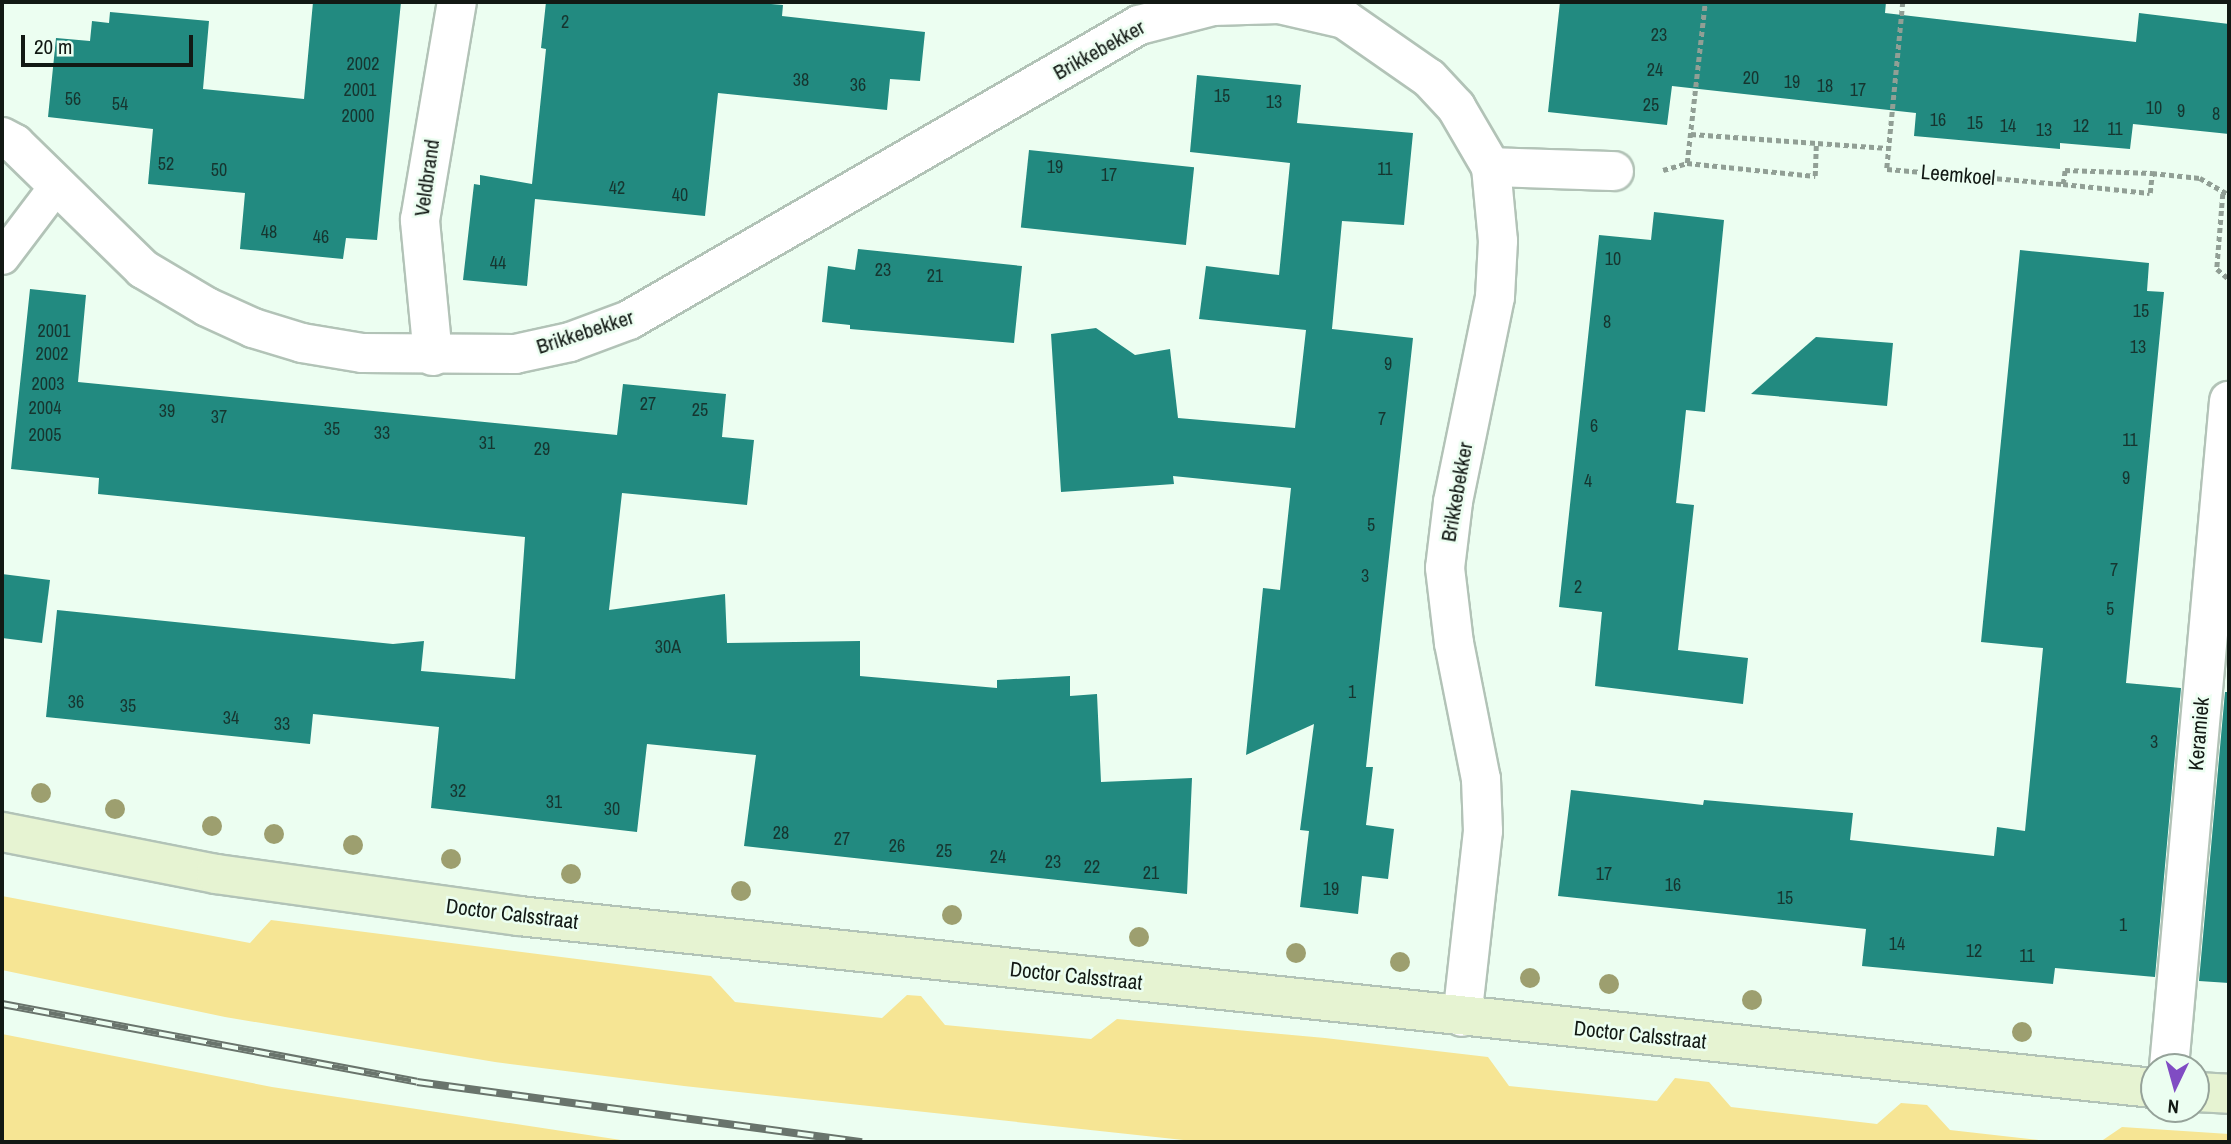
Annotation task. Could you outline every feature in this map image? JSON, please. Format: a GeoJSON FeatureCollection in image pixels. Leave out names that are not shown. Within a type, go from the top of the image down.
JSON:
{"type":"FeatureCollection","features":[{"type":"Feature","properties":{"kind":"street","name":"Veldbrand"},"geometry":{"type":"LineString","coordinates":[[433,356],[420,220],[457,2]]}},
{"type":"Feature","properties":{"kind":"street","name":"Brikkebekker"},"geometry":{"type":"LineString","coordinates":[[2,138],[15,144],[55,187],[143,269],[207,307],[302,343],[362,353],[433,356],[515,354],[570,342],[629,320],[1139,25],[1213,6],[1279,4],[1344,19],[1429,78],[1457,107],[1491,167],[1498,240],[1494,297],[1453,502],[1445,568],[1454,643],[1481,779],[1483,831],[1462,1017]]}},
{"type":"Feature","properties":{"kind":"street"},"geometry":{"type":"LineString","coordinates":[[1491,167],[1614,171]]}},
{"type":"Feature","properties":{"kind":"street","name":"Keramiek"},"geometry":{"type":"LineString","coordinates":[[2170,1053],[2229,401]]}},
{"type":"Feature","properties":{"kind":"street","name":"Doctor Calsstraat"},"geometry":{"type":"LineString","coordinates":[[2,832],[216,874],[519,916],[2140,1087]]}},
{"type":"Feature","properties":{"kind":"street"},"geometry":{"type":"LineString","coordinates":[[2210,1093],[2229,1094]]}},
{"type":"Feature","properties":{"kind":"lane"},"geometry":{"type":"LineString","coordinates":[[2,257],[55,187]]}},
{"type":"Feature","properties":{"kind":"path"},"geometry":{"type":"LineString","coordinates":[[1687,163],[1705,2]]}},
{"type":"Feature","properties":{"kind":"path"},"geometry":{"type":"LineString","coordinates":[[1691,134],[1816,145],[1888,148],[1903,2]]}},
{"type":"Feature","properties":{"kind":"path"},"geometry":{"type":"LineString","coordinates":[[1614,171],[1645,176],[1687,163],[1815,176],[1816,145]]}},
{"type":"Feature","properties":{"kind":"path","name":"Leemkoel"},"geometry":{"type":"LineString","coordinates":[[1888,148],[1886,169],[2063,184]]}},
{"type":"Feature","properties":{"kind":"path"},"geometry":{"type":"LineString","coordinates":[[2152,173],[2151,193],[2063,184],[2065,170],[2152,173],[2200,178],[2226,195],[2217,269],[2229,279]]}},
{"type":"Feature","properties":{"kind":"shaded area"},"geometry":{"type":"Polygon","coordinates":[[[2,896],[250,943],[271,920],[711,976],[735,1002],[882,1018],[907,995],[921,996],[945,1025],[1091,1039],[1117,1019],[1325,1038],[1488,1057],[1509,1086],[1657,1101],[1675,1078],[1709,1082],[1731,1107],[1877,1124],[1901,1103],[1927,1105],[1950,1130],[2057,1142],[1202,1142],[684,1086],[495,1062],[225,1017],[2,970],[2,896]]]}},
{"type":"Feature","properties":{"kind":"shaded area"},"geometry":{"type":"Polygon","coordinates":[[[2,1034],[272,1087],[634,1142],[2,1142],[2,1034]]]}},
{"type":"Feature","properties":{"kind":"shaded area"},"geometry":{"type":"Polygon","coordinates":[[[2122,1127],[2229,1134],[2229,1142],[2100,1142],[2122,1127]]]}},
{"type":"Feature","properties":{"kind":"building"},"geometry":{"type":"Polygon","coordinates":[[[313,2],[401,2],[377,240],[346,238],[343,259],[240,249],[245,193],[148,184],[153,129],[48,117],[56,38],[90,41],[92,21],[109,23],[110,12],[209,21],[203,89],[304,99],[313,2]]]}},
{"type":"Feature","properties":{"kind":"building"},"geometry":{"type":"Polygon","coordinates":[[[546,2],[747,2],[783,5],[782,16],[925,32],[920,81],[890,79],[887,110],[718,93],[705,216],[535,199],[527,286],[463,280],[474,184],[480,185],[480,175],[532,184],[546,49],[541,48],[546,2]]]}},
{"type":"Feature","properties":{"kind":"building"},"geometry":{"type":"Polygon","coordinates":[[[1560,2],[1886,2],[1885,13],[2136,42],[2139,13],[2229,24],[2229,134],[2133,124],[2130,149],[2060,143],[2060,149],[1914,136],[1916,113],[1672,86],[1667,125],[1548,112],[1560,2]]]}},
{"type":"Feature","properties":{"kind":"building"},"geometry":{"type":"Polygon","coordinates":[[[1197,75],[1301,85],[1297,123],[1413,133],[1404,225],[1342,221],[1332,329],[1413,338],[1366,767],[1373,767],[1366,825],[1394,829],[1388,879],[1362,876],[1358,914],[1300,907],[1309,831],[1300,830],[1314,724],[1246,755],[1263,588],[1280,590],[1291,488],[1173,476],[1174,484],[1061,492],[1051,334],[1096,328],[1135,355],[1170,349],[1178,418],[1295,428],[1306,330],[1199,319],[1206,266],[1279,275],[1290,163],[1190,152],[1197,75]]]}},
{"type":"Feature","properties":{"kind":"building"},"geometry":{"type":"Polygon","coordinates":[[[1029,150],[1194,167],[1186,245],[1021,228],[1029,150]]]}},
{"type":"Feature","properties":{"kind":"building"},"geometry":{"type":"Polygon","coordinates":[[[1654,212],[1724,220],[1705,412],[1686,410],[1676,503],[1694,505],[1678,650],[1748,658],[1743,704],[1595,686],[1602,612],[1559,607],[1599,235],[1651,240],[1654,212]]]}},
{"type":"Feature","properties":{"kind":"building"},"geometry":{"type":"Polygon","coordinates":[[[858,249],[1022,266],[1014,343],[850,329],[850,325],[822,322],[828,266],[855,270],[858,249]]]}},
{"type":"Feature","properties":{"kind":"building"},"geometry":{"type":"Polygon","coordinates":[[[2020,250],[2149,263],[2147,291],[2164,292],[2126,683],[2181,688],[2155,977],[2055,968],[2053,984],[1862,966],[1866,929],[1558,896],[1571,790],[1703,805],[1704,800],[1853,813],[1850,840],[1994,856],[1997,827],[2025,831],[2043,648],[1981,642],[2020,250]]]}},
{"type":"Feature","properties":{"kind":"building"},"geometry":{"type":"Polygon","coordinates":[[[30,289],[86,295],[78,382],[617,435],[623,384],[726,394],[722,437],[754,440],[747,505],[622,493],[609,610],[725,594],[727,643],[860,641],[860,676],[997,688],[997,680],[1070,676],[1070,696],[1097,694],[1101,782],[1192,778],[1187,894],[744,846],[756,755],[647,744],[637,832],[431,808],[439,727],[313,714],[310,744],[46,717],[57,610],[393,644],[424,641],[421,671],[515,679],[525,537],[98,494],[99,478],[11,469],[30,289]]]}},
{"type":"Feature","properties":{"kind":"building"},"geometry":{"type":"Polygon","coordinates":[[[1816,337],[1893,343],[1887,406],[1751,394],[1816,337]]]}},
{"type":"Feature","properties":{"kind":"building"},"geometry":{"type":"Polygon","coordinates":[[[2,574],[50,580],[42,643],[2,638],[2,574]]]}},
{"type":"Feature","properties":{"kind":"building"},"geometry":{"type":"Polygon","coordinates":[[[2225,692],[2229,692],[2229,983],[2199,981],[2225,692]]]}},
{"type":"Feature","properties":{"kind":"railway"},"geometry":{"type":"LineString","coordinates":[[2,1004],[417,1082],[862,1142]]}}]}
